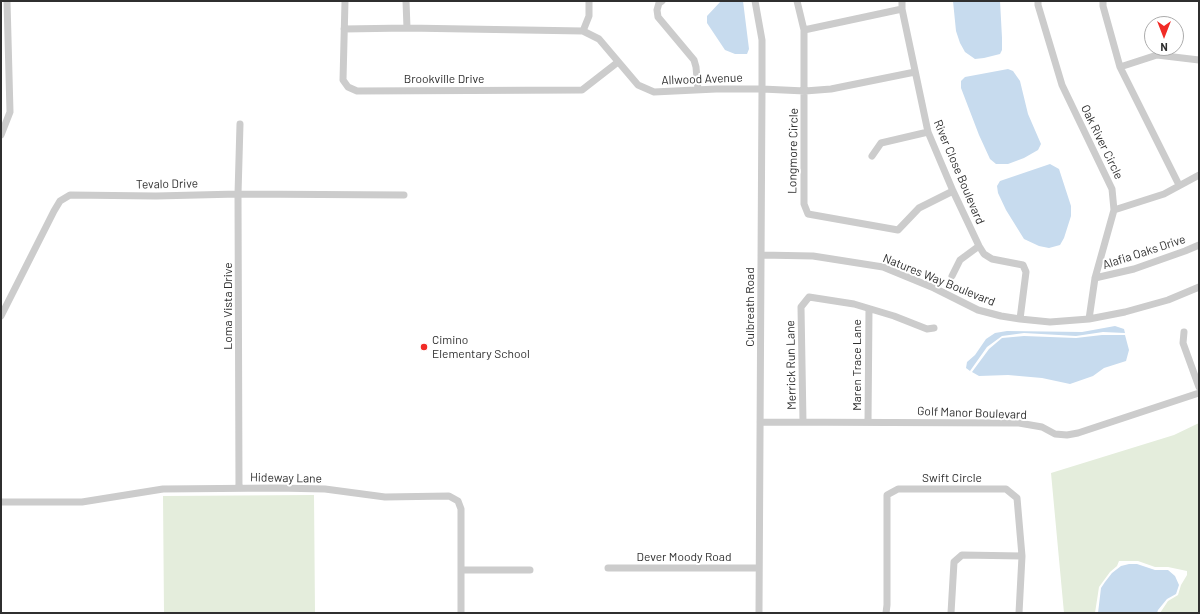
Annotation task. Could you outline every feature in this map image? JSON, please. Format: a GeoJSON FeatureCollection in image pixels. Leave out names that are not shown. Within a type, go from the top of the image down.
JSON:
{"type":"FeatureCollection","features":[{"type":"Feature","properties":{"kind":"street"},"geometry":{"type":"LineString","coordinates":[[1,136],[10,112],[7,1]]}},
{"type":"Feature","properties":{"kind":"street","name":"Brookville Drive"},"geometry":{"type":"LineString","coordinates":[[344,1],[343,80],[348,87],[357,91],[582,90],[618,62]]}},
{"type":"Feature","properties":{"kind":"street"},"geometry":{"type":"LineString","coordinates":[[406,1],[407,28]]}},
{"type":"Feature","properties":{"kind":"street"},"geometry":{"type":"LineString","coordinates":[[583,31],[589,16],[589,1]]}},
{"type":"Feature","properties":{"kind":"street"},"geometry":{"type":"LineString","coordinates":[[662,1],[659,3],[657,10],[658,17],[694,60],[698,90]]}},
{"type":"Feature","properties":{"kind":"street","name":"Culbreath Road"},"geometry":{"type":"LineString","coordinates":[[755,1],[762,40],[759,613]]}},
{"type":"Feature","properties":{"kind":"street","name":"Longmore Circle"},"geometry":{"type":"LineString","coordinates":[[797,1],[804,30],[804,204],[808,214],[898,230],[919,208],[953,191]]}},
{"type":"Feature","properties":{"kind":"street","name":"River Close Boulevard"},"geometry":{"type":"LineString","coordinates":[[902,1],[902,9],[928,132],[953,191],[984,254],[992,259],[1023,265],[1026,272],[1020,319]]}},
{"type":"Feature","properties":{"kind":"street","name":"Oak River Circle"},"geometry":{"type":"LineString","coordinates":[[1038,1],[1062,85],[1112,189],[1114,210],[1095,278],[1089,319]]}},
{"type":"Feature","properties":{"kind":"street"},"geometry":{"type":"LineString","coordinates":[[1103,1],[1103,6],[1120,67],[1179,185]]}},
{"type":"Feature","properties":{"kind":"street"},"geometry":{"type":"LineString","coordinates":[[804,30],[902,9]]}},
{"type":"Feature","properties":{"kind":"street","name":"Allwood Avenue"},"geometry":{"type":"LineString","coordinates":[[344,29],[407,28],[583,31],[599,39],[638,85],[654,92],[762,89],[805,91],[831,89],[915,72]]}},
{"type":"Feature","properties":{"kind":"street"},"geometry":{"type":"LineString","coordinates":[[1120,67],[1157,55],[1199,60]]}},
{"type":"Feature","properties":{"kind":"street","name":"Loma Vista Drive"},"geometry":{"type":"LineString","coordinates":[[240,124],[238,194],[240,488]]}},
{"type":"Feature","properties":{"kind":"street"},"geometry":{"type":"LineString","coordinates":[[872,156],[881,143],[928,132]]}},
{"type":"Feature","properties":{"kind":"street"},"geometry":{"type":"LineString","coordinates":[[1114,210],[1164,194],[1199,175]]}},
{"type":"Feature","properties":{"kind":"street","name":"Tevalo Drive"},"geometry":{"type":"LineString","coordinates":[[1,316],[54,211],[60,201],[70,195],[404,195]]}},
{"type":"Feature","properties":{"kind":"street","name":"Alafia Oaks Drive"},"geometry":{"type":"LineString","coordinates":[[1095,278],[1134,269],[1199,245]]}},
{"type":"Feature","properties":{"kind":"street"},"geometry":{"type":"LineString","coordinates":[[952,276],[960,260],[979,246]]}},
{"type":"Feature","properties":{"kind":"street","name":"Natures Way Boulevard"},"geometry":{"type":"LineString","coordinates":[[761,255],[813,256],[883,267],[934,288],[978,310],[1001,316],[1050,322],[1089,319],[1126,312],[1168,300],[1199,287]]}},
{"type":"Feature","properties":{"kind":"street","name":"Merrick Run Lane"},"geometry":{"type":"LineString","coordinates":[[803,422],[801,307],[809,297],[854,304],[894,316],[927,329],[934,328]]}},
{"type":"Feature","properties":{"kind":"street","name":"Maren Trace Lane"},"geometry":{"type":"LineString","coordinates":[[868,422],[869,309]]}},
{"type":"Feature","properties":{"kind":"street"},"geometry":{"type":"LineString","coordinates":[[1184,332],[1183,343],[1199,387]]}},
{"type":"Feature","properties":{"kind":"street","name":"Golf Manor Boulevard"},"geometry":{"type":"LineString","coordinates":[[760,422],[1019,423],[1042,427],[1055,434],[1067,435],[1078,433],[1199,393]]}},
{"type":"Feature","properties":{"kind":"street","name":"Hideway Lane"},"geometry":{"type":"LineString","coordinates":[[1,502],[82,502],[163,489],[325,489],[384,497],[449,496],[458,501],[461,509],[461,613]]}},
{"type":"Feature","properties":{"kind":"street","name":"Swift Circle"},"geometry":{"type":"LineString","coordinates":[[886,613],[887,495],[898,489],[1006,489],[1017,498],[1022,556],[1020,613]]}},
{"type":"Feature","properties":{"kind":"street"},"geometry":{"type":"LineString","coordinates":[[951,613],[954,562],[962,555],[1022,556]]}},
{"type":"Feature","properties":{"kind":"street","name":"Dever Moody Road"},"geometry":{"type":"LineString","coordinates":[[608,568],[759,568]]}},
{"type":"Feature","properties":{"kind":"street"},"geometry":{"type":"LineString","coordinates":[[462,570],[530,570]]}},
{"type":"Feature","properties":{"kind":"green space"},"geometry":{"type":"Polygon","coordinates":[[[1199,423],[1199,613],[1160,613],[1168,601],[1178,595],[1181,585],[1187,575],[1187,571],[1168,567],[1155,567],[1138,561],[1119,561],[1117,566],[1110,572],[1099,587],[1095,613],[1064,613],[1051,473],[1174,435],[1199,423]]]}},
{"type":"Feature","properties":{"kind":"green space"},"geometry":{"type":"Polygon","coordinates":[[[314,495],[315,613],[164,613],[163,496],[314,495]]]}},
{"type":"Feature","properties":{"kind":"water"},"geometry":{"type":"Polygon","coordinates":[[[721,1],[743,1],[749,49],[747,54],[735,54],[725,50],[707,23],[707,16],[721,1]]]}},
{"type":"Feature","properties":{"kind":"water"},"geometry":{"type":"Polygon","coordinates":[[[953,1],[1000,1],[1002,50],[1000,54],[975,59],[965,52],[956,31],[953,1]]]}},
{"type":"Feature","properties":{"kind":"water"},"geometry":{"type":"Polygon","coordinates":[[[1008,69],[1013,71],[1020,81],[1028,114],[1041,144],[1038,150],[1024,158],[1008,164],[996,164],[990,159],[979,135],[961,88],[961,81],[965,77],[1008,69]]]}},
{"type":"Feature","properties":{"kind":"water"},"geometry":{"type":"Polygon","coordinates":[[[1050,164],[1059,169],[1071,206],[1071,216],[1064,238],[1060,245],[1049,248],[1039,246],[1024,239],[1006,210],[998,193],[997,186],[1000,181],[1050,164]]]}},
{"type":"Feature","properties":{"kind":"water"},"geometry":{"type":"Polygon","coordinates":[[[1115,326],[1124,329],[1125,333],[1103,332],[1076,336],[1024,333],[1002,336],[987,347],[970,371],[966,368],[967,362],[975,355],[986,339],[995,333],[1007,331],[1082,332],[1115,326]]]}},
{"type":"Feature","properties":{"kind":"water"},"geometry":{"type":"Polygon","coordinates":[[[1102,335],[1125,335],[1129,350],[1126,361],[1104,368],[1093,376],[1070,384],[1042,378],[1008,375],[979,376],[972,372],[989,349],[1002,338],[1024,336],[1076,338],[1102,335]]]}},
{"type":"Feature","properties":{"kind":"water"},"geometry":{"type":"Polygon","coordinates":[[[1137,564],[1155,570],[1168,570],[1175,576],[1179,585],[1176,594],[1167,599],[1157,613],[1098,613],[1101,588],[1112,573],[1121,566],[1137,564]]]}},
{"type":"Feature","properties":{"kind":"place","name":"Cimino Elementary School"},"geometry":{"type":"Point","coordinates":[424,347]}}]}
